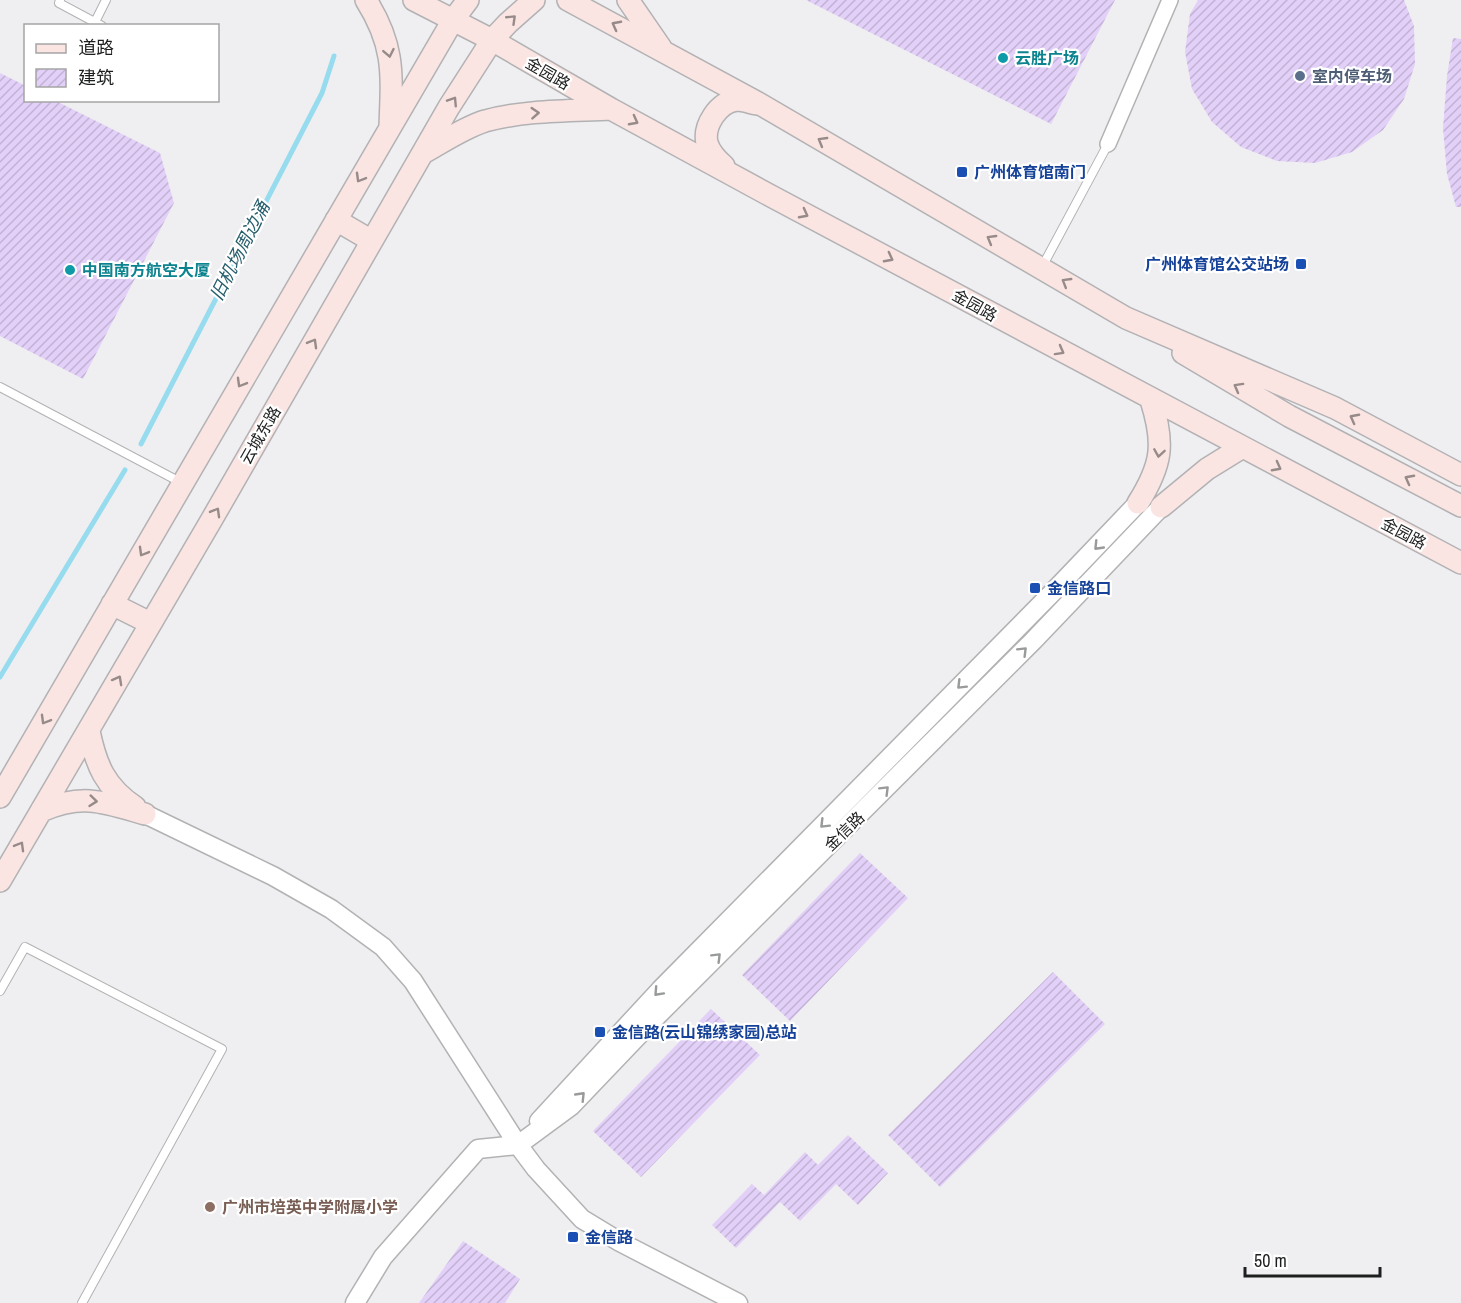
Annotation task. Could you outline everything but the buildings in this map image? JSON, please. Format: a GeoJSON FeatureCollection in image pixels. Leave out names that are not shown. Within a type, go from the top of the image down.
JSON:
{"type":"FeatureCollection","features":[{"type":"Feature","properties":{"kind":"main road"},"geometry":{"type":"LineString","coordinates":[[366,0],[387,41],[391,62],[390,128]]}},
{"type":"Feature","properties":{"kind":"main road","name":"金园路"},"geometry":{"type":"LineString","coordinates":[[414,0],[492,40],[611,109],[1151,400],[1461,563]]}},
{"type":"Feature","properties":{"kind":"main road"},"geometry":{"type":"LineString","coordinates":[[0,796],[453,20],[468,0]]}},
{"type":"Feature","properties":{"kind":"main road","name":"云城东路"},"geometry":{"type":"LineString","coordinates":[[0,881],[212,519],[422,153],[492,40],[534,0]]}},
{"type":"Feature","properties":{"kind":"main road"},"geometry":{"type":"LineString","coordinates":[[568,0],[760,104],[1042,268],[1279,410],[1461,506]]}},
{"type":"Feature","properties":{"kind":"main road"},"geometry":{"type":"LineString","coordinates":[[628,0],[663,51]]}},
{"type":"Feature","properties":{"kind":"main road"},"geometry":{"type":"LineString","coordinates":[[732,174],[713,156],[707,142],[709,121],[720,109],[736,100],[760,104]]}},
{"type":"Feature","properties":{"kind":"main road"},"geometry":{"type":"LineString","coordinates":[[422,153],[460,131],[484,122],[520,114],[611,109]]}},
{"type":"Feature","properties":{"kind":"main road"},"geometry":{"type":"LineString","coordinates":[[336,220],[372,241]]}},
{"type":"Feature","properties":{"kind":"main road"},"geometry":{"type":"LineString","coordinates":[[1126,318],[1335,408],[1461,475]]}},
{"type":"Feature","properties":{"kind":"main road"},"geometry":{"type":"LineString","coordinates":[[1138,503],[1151,482],[1160,459],[1159,428],[1151,400]]}},
{"type":"Feature","properties":{"kind":"main road"},"geometry":{"type":"LineString","coordinates":[[1161,507],[1207,470],[1241,448]]}},
{"type":"Feature","properties":{"kind":"main road"},"geometry":{"type":"LineString","coordinates":[[112,604],[150,623]]}},
{"type":"Feature","properties":{"kind":"main road"},"geometry":{"type":"LineString","coordinates":[[89,731],[94,753],[111,787],[146,814]]}},
{"type":"Feature","properties":{"kind":"main road"},"geometry":{"type":"LineString","coordinates":[[41,811],[60,803],[77,800],[97,801],[146,814]]}},
{"type":"Feature","properties":{"kind":"street"},"geometry":{"type":"LineString","coordinates":[[1108,144],[1170,0]]}},
{"type":"Feature","properties":{"kind":"street","name":"金信路"},"geometry":{"type":"LineString","coordinates":[[518,1145],[559,1097],[660,990],[1138,503]]}},
{"type":"Feature","properties":{"kind":"street","name":"金信路"},"geometry":{"type":"LineString","coordinates":[[518,1145],[571,1106],[657,1016],[1017,658],[1161,507]]}},
{"type":"Feature","properties":{"kind":"street"},"geometry":{"type":"LineString","coordinates":[[146,814],[331,909],[383,947],[413,981],[536,1170],[582,1219],[620,1242],[738,1303]]}},
{"type":"Feature","properties":{"kind":"street"},"geometry":{"type":"LineString","coordinates":[[355,1303],[383,1257],[478,1149],[518,1145]]}},
{"type":"Feature","properties":{"kind":"lane"},"geometry":{"type":"LineString","coordinates":[[60,0],[59,3],[98,24],[106,0]]}},
{"type":"Feature","properties":{"kind":"lane"},"geometry":{"type":"LineString","coordinates":[[1042,268],[1108,144]]}},
{"type":"Feature","properties":{"kind":"lane"},"geometry":{"type":"LineString","coordinates":[[0,387],[183,483]]}},
{"type":"Feature","properties":{"kind":"lane"},"geometry":{"type":"LineString","coordinates":[[0,991],[26,947],[222,1049],[82,1303]]}},
{"type":"Feature","properties":{"kind":"waterway","name":"旧机场周边涌"},"geometry":{"type":"LineString","coordinates":[[141,444],[322,93],[334,56]]}},
{"type":"Feature","properties":{"kind":"waterway","name":"旧机场周边涌"},"geometry":{"type":"LineString","coordinates":[[0,677],[125,470]]}},
{"type":"Feature","properties":{"kind":"place","name":"云胜广场"},"geometry":{"type":"Point","coordinates":[1003,58]}},
{"type":"Feature","properties":{"kind":"place","name":"室内停车场"},"geometry":{"type":"Point","coordinates":[1300,76]}},
{"type":"Feature","properties":{"kind":"place","name":"广州体育馆南门"},"geometry":{"type":"Point","coordinates":[962,172]}},
{"type":"Feature","properties":{"kind":"place","name":"广州体育馆公交站场"},"geometry":{"type":"Point","coordinates":[1301,264]}},
{"type":"Feature","properties":{"kind":"place","name":"中国南方航空大厦"},"geometry":{"type":"Point","coordinates":[70,270]}},
{"type":"Feature","properties":{"kind":"place","name":"金信路口"},"geometry":{"type":"Point","coordinates":[1035,588]}},
{"type":"Feature","properties":{"kind":"place","name":"金信路(云山锦绣家园)总站"},"geometry":{"type":"Point","coordinates":[600,1032]}},
{"type":"Feature","properties":{"kind":"place","name":"广州市培英中学附属小学"},"geometry":{"type":"Point","coordinates":[210,1207]}},
{"type":"Feature","properties":{"kind":"place","name":"金信路"},"geometry":{"type":"Point","coordinates":[573,1237]}}]}
